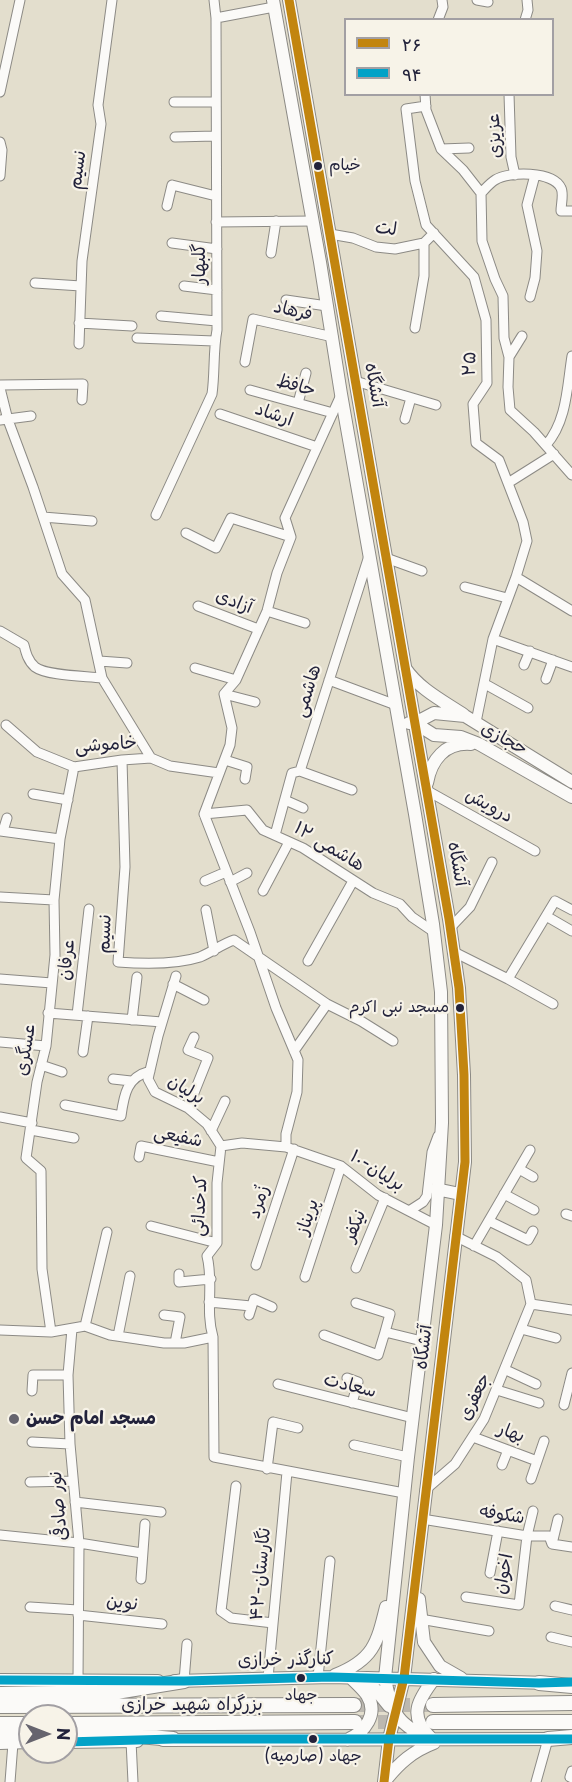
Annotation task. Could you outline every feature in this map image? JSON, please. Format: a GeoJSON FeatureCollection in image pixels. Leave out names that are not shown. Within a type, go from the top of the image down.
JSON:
{"type":"FeatureCollection","features":[{"type":"Feature","properties":{"kind":"highway"},"geometry":{"type":"LineString","coordinates":[[0,1694],[116,1692],[184,1681]]}},
{"type":"Feature","properties":{"kind":"highway"},"geometry":{"type":"LineString","coordinates":[[538,1683],[572,1684]]}},
{"type":"Feature","properties":{"kind":"highway"},"geometry":{"type":"LineString","coordinates":[[433,1704],[572,1703]]}},
{"type":"Feature","properties":{"kind":"highway","name":"بزرگراه شهید خرازی"},"geometry":{"type":"LineString","coordinates":[[0,1706],[354,1704]]}},
{"type":"Feature","properties":{"kind":"highway","name":"بزرگراه شهید خرازی"},"geometry":{"type":"LineString","coordinates":[[78,1724],[355,1722]]}},
{"type":"Feature","properties":{"kind":"highway"},"geometry":{"type":"LineString","coordinates":[[433,1722],[572,1722]]}},
{"type":"Feature","properties":{"kind":"highway"},"geometry":{"type":"LineString","coordinates":[[0,1724],[18,1724]]}},
{"type":"Feature","properties":{"kind":"highway"},"geometry":{"type":"LineString","coordinates":[[78,1735],[116,1734],[173,1739]]}},
{"type":"Feature","properties":{"kind":"highway"},"geometry":{"type":"LineString","coordinates":[[0,1735],[18,1735]]}},
{"type":"Feature","properties":{"kind":"highway"},"geometry":{"type":"LineString","coordinates":[[548,1739],[572,1738]]}},
{"type":"Feature","properties":{"kind":"main road","name":"آتشگاه"},"geometry":{"type":"LineString","coordinates":[[289,0],[459,988],[466,1126],[465,1162],[425,1490],[405,1678],[389,1739],[384,1782]]}},
{"type":"Feature","properties":{"kind":"main road","name":"آتشگاه"},"geometry":{"type":"LineString","coordinates":[[274,3],[400,724],[434,932],[441,992],[442,1123],[436,1189],[436,1225],[404,1493],[386,1678],[395,1714]]}},
{"type":"Feature","properties":{"kind":"main road"},"geometry":{"type":"LineString","coordinates":[[405,667],[412,678],[465,716]]}},
{"type":"Feature","properties":{"kind":"main road","name":"حجازی"},"geometry":{"type":"LineString","coordinates":[[572,782],[465,716],[434,713],[415,723],[434,735],[461,737],[487,749],[572,797]]}},
{"type":"Feature","properties":{"kind":"main road"},"geometry":{"type":"LineString","coordinates":[[400,724],[415,723]]}},
{"type":"Feature","properties":{"kind":"main road"},"geometry":{"type":"LineString","coordinates":[[426,790],[434,760],[444,750],[462,743],[487,749]]}},
{"type":"Feature","properties":{"kind":"main road"},"geometry":{"type":"LineString","coordinates":[[528,772],[534,759]]}},
{"type":"Feature","properties":{"kind":"main road"},"geometry":{"type":"LineString","coordinates":[[436,1189],[460,1194]]}},
{"type":"Feature","properties":{"kind":"main road"},"geometry":{"type":"LineString","coordinates":[[417,1563],[420,1619],[424,1642],[440,1666],[465,1680]]}},
{"type":"Feature","properties":{"kind":"main road"},"geometry":{"type":"LineString","coordinates":[[331,1677],[358,1665],[371,1650],[379,1634],[397,1565]]}},
{"type":"Feature","properties":{"kind":"main road"},"geometry":{"type":"LineString","coordinates":[[350,1677],[376,1690],[403,1725],[413,1732],[438,1740]]}},
{"type":"Feature","properties":{"kind":"main road"},"geometry":{"type":"LineString","coordinates":[[346,1740],[365,1728],[370,1718],[371,1707],[368,1696],[350,1677]]}},
{"type":"Feature","properties":{"kind":"main road","name":"کنارگذر خرازی"},"geometry":{"type":"LineString","coordinates":[[0,1680],[184,1681],[350,1677],[538,1683]]}},
{"type":"Feature","properties":{"kind":"main road"},"geometry":{"type":"LineString","coordinates":[[434,1679],[421,1696],[417,1714],[424,1731],[438,1740]]}},
{"type":"Feature","properties":{"kind":"main road"},"geometry":{"type":"LineString","coordinates":[[78,1742],[173,1739],[548,1739]]}},
{"type":"Feature","properties":{"kind":"main road"},"geometry":{"type":"LineString","coordinates":[[384,1782],[407,1757],[438,1740]]}},
{"type":"Feature","properties":{"kind":"street"},"geometry":{"type":"LineString","coordinates":[[0,92],[4,52],[20,0]]}},
{"type":"Feature","properties":{"kind":"street","name":"نسیم"},"geometry":{"type":"LineString","coordinates":[[80,344],[82,261],[101,124],[98,105],[112,0]]}},
{"type":"Feature","properties":{"kind":"street","name":"گلبهار"},"geometry":{"type":"LineString","coordinates":[[156,515],[212,394],[215,376],[217,249],[214,0]]}},
{"type":"Feature","properties":{"kind":"street"},"geometry":{"type":"LineString","coordinates":[[439,18],[442,0]]}},
{"type":"Feature","properties":{"kind":"street"},"geometry":{"type":"LineString","coordinates":[[477,0],[488,2]]}},
{"type":"Feature","properties":{"kind":"street"},"geometry":{"type":"LineString","coordinates":[[526,18],[527,0]]}},
{"type":"Feature","properties":{"kind":"street"},"geometry":{"type":"LineString","coordinates":[[216,18],[274,3]]}},
{"type":"Feature","properties":{"kind":"street"},"geometry":{"type":"LineString","coordinates":[[425,96],[426,106],[441,149],[463,170],[481,194],[482,241],[503,296],[504,338],[509,357],[510,410],[572,475]]}},
{"type":"Feature","properties":{"kind":"street","name":"عزیزی"},"geometry":{"type":"LineString","coordinates":[[509,96],[511,156],[515,175]]}},
{"type":"Feature","properties":{"kind":"street"},"geometry":{"type":"LineString","coordinates":[[174,102],[216,102]]}},
{"type":"Feature","properties":{"kind":"street","name":"۲۵"},"geometry":{"type":"LineString","coordinates":[[426,106],[406,109],[415,181],[426,225],[474,277],[486,320],[487,364],[487,383],[473,404],[476,442],[499,460],[523,522],[527,541],[493,639],[476,722]]}},
{"type":"Feature","properties":{"kind":"street"},"geometry":{"type":"LineString","coordinates":[[175,137],[215,136]]}},
{"type":"Feature","properties":{"kind":"street"},"geometry":{"type":"LineString","coordinates":[[0,142],[2,150],[0,176]]}},
{"type":"Feature","properties":{"kind":"street"},"geometry":{"type":"LineString","coordinates":[[441,149],[470,148]]}},
{"type":"Feature","properties":{"kind":"street"},"geometry":{"type":"LineString","coordinates":[[481,194],[495,180],[515,175],[535,175],[556,181],[562,190],[561,211],[572,211]]}},
{"type":"Feature","properties":{"kind":"street"},"geometry":{"type":"LineString","coordinates":[[530,297],[535,278],[537,251],[527,205],[535,175]]}},
{"type":"Feature","properties":{"kind":"street"},"geometry":{"type":"LineString","coordinates":[[167,206],[172,185],[216,196]]}},
{"type":"Feature","properties":{"kind":"street"},"geometry":{"type":"LineString","coordinates":[[271,253],[276,221]]}},
{"type":"Feature","properties":{"kind":"street"},"geometry":{"type":"LineString","coordinates":[[216,222],[313,221]]}},
{"type":"Feature","properties":{"kind":"street"},"geometry":{"type":"LineString","coordinates":[[415,328],[424,276],[424,243],[434,233]]}},
{"type":"Feature","properties":{"kind":"street","name":"لت"},"geometry":{"type":"LineString","coordinates":[[330,234],[353,238],[376,247],[395,249],[424,243]]}},
{"type":"Feature","properties":{"kind":"street"},"geometry":{"type":"LineString","coordinates":[[172,243],[217,249]]}},
{"type":"Feature","properties":{"kind":"street"},"geometry":{"type":"LineString","coordinates":[[35,282],[81,286]]}},
{"type":"Feature","properties":{"kind":"street"},"geometry":{"type":"LineString","coordinates":[[184,286],[217,290]]}},
{"type":"Feature","properties":{"kind":"street"},"geometry":{"type":"LineString","coordinates":[[286,300],[327,306]]}},
{"type":"Feature","properties":{"kind":"street"},"geometry":{"type":"LineString","coordinates":[[161,316],[217,321]]}},
{"type":"Feature","properties":{"kind":"street","name":"فرهاد"},"geometry":{"type":"LineString","coordinates":[[245,362],[253,319],[333,337]]}},
{"type":"Feature","properties":{"kind":"street"},"geometry":{"type":"LineString","coordinates":[[79,323],[132,326]]}},
{"type":"Feature","properties":{"kind":"street"},"geometry":{"type":"LineString","coordinates":[[509,357],[522,336]]}},
{"type":"Feature","properties":{"kind":"street"},"geometry":{"type":"LineString","coordinates":[[137,338],[214,341]]}},
{"type":"Feature","properties":{"kind":"street"},"geometry":{"type":"LineString","coordinates":[[546,446],[556,434],[562,417],[572,356]]}},
{"type":"Feature","properties":{"kind":"street"},"geometry":{"type":"LineString","coordinates":[[298,403],[306,373]]}},
{"type":"Feature","properties":{"kind":"street"},"geometry":{"type":"LineString","coordinates":[[356,381],[436,405]]}},
{"type":"Feature","properties":{"kind":"street"},"geometry":{"type":"LineString","coordinates":[[82,400],[83,384],[0,387],[4,420],[43,517],[62,574],[85,600],[102,678],[151,758]]}},
{"type":"Feature","properties":{"kind":"street","name":"حافظ"},"geometry":{"type":"LineString","coordinates":[[250,390],[333,413]]}},
{"type":"Feature","properties":{"kind":"street"},"geometry":{"type":"LineString","coordinates":[[224,694],[236,680],[267,611],[277,573],[291,537],[285,518],[342,394]]}},
{"type":"Feature","properties":{"kind":"street"},"geometry":{"type":"LineString","coordinates":[[405,419],[411,398]]}},
{"type":"Feature","properties":{"kind":"street","name":"ارشاد"},"geometry":{"type":"LineString","coordinates":[[220,414],[317,447]]}},
{"type":"Feature","properties":{"kind":"street"},"geometry":{"type":"LineString","coordinates":[[4,420],[31,416]]}},
{"type":"Feature","properties":{"kind":"street"},"geometry":{"type":"LineString","coordinates":[[508,483],[554,454]]}},
{"type":"Feature","properties":{"kind":"street"},"geometry":{"type":"LineString","coordinates":[[43,517],[92,521]]}},
{"type":"Feature","properties":{"kind":"street"},"geometry":{"type":"LineString","coordinates":[[186,534],[216,548],[231,518],[291,537]]}},
{"type":"Feature","properties":{"kind":"street","name":"هاشمی"},"geometry":{"type":"LineString","coordinates":[[275,835],[292,773],[300,771],[370,552]]}},
{"type":"Feature","properties":{"kind":"street"},"geometry":{"type":"LineString","coordinates":[[386,558],[422,571]]}},
{"type":"Feature","properties":{"kind":"street"},"geometry":{"type":"LineString","coordinates":[[516,577],[572,611]]}},
{"type":"Feature","properties":{"kind":"street"},"geometry":{"type":"LineString","coordinates":[[465,587],[507,598]]}},
{"type":"Feature","properties":{"kind":"street","name":"آزادی"},"geometry":{"type":"LineString","coordinates":[[198,606],[258,629]]}},
{"type":"Feature","properties":{"kind":"street"},"geometry":{"type":"LineString","coordinates":[[267,611],[305,623]]}},
{"type":"Feature","properties":{"kind":"street"},"geometry":{"type":"LineString","coordinates":[[0,631],[24,645],[26,655],[35,667],[47,671],[102,678]]}},
{"type":"Feature","properties":{"kind":"street"},"geometry":{"type":"LineString","coordinates":[[493,639],[572,667]]}},
{"type":"Feature","properties":{"kind":"street"},"geometry":{"type":"LineString","coordinates":[[524,665],[530,651]]}},
{"type":"Feature","properties":{"kind":"street"},"geometry":{"type":"LineString","coordinates":[[546,679],[553,660]]}},
{"type":"Feature","properties":{"kind":"street"},"geometry":{"type":"LineString","coordinates":[[99,661],[127,663]]}},
{"type":"Feature","properties":{"kind":"street"},"geometry":{"type":"LineString","coordinates":[[195,668],[236,680]]}},
{"type":"Feature","properties":{"kind":"street"},"geometry":{"type":"LineString","coordinates":[[329,680],[396,705]]}},
{"type":"Feature","properties":{"kind":"street"},"geometry":{"type":"LineString","coordinates":[[485,684],[528,708]]}},
{"type":"Feature","properties":{"kind":"street"},"geometry":{"type":"LineString","coordinates":[[224,694],[255,702]]}},
{"type":"Feature","properties":{"kind":"street"},"geometry":{"type":"LineString","coordinates":[[204,814],[225,760],[232,728],[224,694]]}},
{"type":"Feature","properties":{"kind":"street","name":"خاموشی"},"geometry":{"type":"LineString","coordinates":[[6,725],[37,752],[74,767],[151,758],[171,766],[219,772]]}},
{"type":"Feature","properties":{"kind":"street","name":"نسیم"},"geometry":{"type":"LineString","coordinates":[[122,760],[124,867],[118,962],[139,964],[177,961],[214,951],[234,940],[258,957]]}},
{"type":"Feature","properties":{"kind":"street"},"geometry":{"type":"LineString","coordinates":[[225,760],[247,767],[245,779]]}},
{"type":"Feature","properties":{"kind":"street","name":"عسگری"},"geometry":{"type":"LineString","coordinates":[[51,1332],[42,1269],[41,1171],[26,1158],[46,1046],[55,955],[54,900],[60,839],[74,767]]}},
{"type":"Feature","properties":{"kind":"street"},"geometry":{"type":"LineString","coordinates":[[300,771],[352,790]]}},
{"type":"Feature","properties":{"kind":"street","name":"درویش"},"geometry":{"type":"LineString","coordinates":[[426,790],[536,850]]}},
{"type":"Feature","properties":{"kind":"street"},"geometry":{"type":"LineString","coordinates":[[33,794],[68,800]]}},
{"type":"Feature","properties":{"kind":"street"},"geometry":{"type":"LineString","coordinates":[[285,800],[303,808]]}},
{"type":"Feature","properties":{"kind":"street","name":"۱۲ هاشمی"},"geometry":{"type":"LineString","coordinates":[[204,814],[248,810],[263,830],[303,848],[373,893],[400,904],[434,932]]}},
{"type":"Feature","properties":{"kind":"street","name":"زُمرد"},"geometry":{"type":"LineString","coordinates":[[204,814],[298,1060],[297,1092],[286,1134],[290,1148],[256,1266]]}},
{"type":"Feature","properties":{"kind":"street"},"geometry":{"type":"LineString","coordinates":[[7,818],[2,831],[60,839]]}},
{"type":"Feature","properties":{"kind":"street"},"geometry":{"type":"LineString","coordinates":[[262,891],[289,842]]}},
{"type":"Feature","properties":{"kind":"street"},"geometry":{"type":"LineString","coordinates":[[450,928],[470,907],[492,862]]}},
{"type":"Feature","properties":{"kind":"street"},"geometry":{"type":"LineString","coordinates":[[205,880],[247,873]]}},
{"type":"Feature","properties":{"kind":"street"},"geometry":{"type":"LineString","coordinates":[[308,961],[353,881]]}},
{"type":"Feature","properties":{"kind":"street"},"geometry":{"type":"LineString","coordinates":[[0,897],[54,900]]}},
{"type":"Feature","properties":{"kind":"street"},"geometry":{"type":"LineString","coordinates":[[508,979],[555,901],[572,910]]}},
{"type":"Feature","properties":{"kind":"street","name":"عرفان"},"geometry":{"type":"LineString","coordinates":[[77,1015],[89,909]]}},
{"type":"Feature","properties":{"kind":"street"},"geometry":{"type":"LineString","coordinates":[[206,910],[214,951]]}},
{"type":"Feature","properties":{"kind":"street"},"geometry":{"type":"LineString","coordinates":[[546,916],[572,932]]}},
{"type":"Feature","properties":{"kind":"street"},"geometry":{"type":"LineString","coordinates":[[454,952],[554,1004]]}},
{"type":"Feature","properties":{"kind":"street"},"geometry":{"type":"LineString","coordinates":[[258,957],[327,1004],[393,1041]]}},
{"type":"Feature","properties":{"kind":"street"},"geometry":{"type":"LineString","coordinates":[[132,1020],[137,977]]}},
{"type":"Feature","properties":{"kind":"street"},"geometry":{"type":"LineString","coordinates":[[0,979],[52,983]]}},
{"type":"Feature","properties":{"kind":"street","name":"برلیان"},"geometry":{"type":"LineString","coordinates":[[204,1000],[174,980],[148,1079],[155,1092],[188,1108],[207,1124],[221,1146]]}},
{"type":"Feature","properties":{"kind":"street"},"geometry":{"type":"LineString","coordinates":[[294,1051],[327,1004]]}},
{"type":"Feature","properties":{"kind":"street"},"geometry":{"type":"LineString","coordinates":[[48,1013],[162,1022]]}},
{"type":"Feature","properties":{"kind":"street"},"geometry":{"type":"LineString","coordinates":[[83,1052],[88,1016]]}},
{"type":"Feature","properties":{"kind":"street"},"geometry":{"type":"LineString","coordinates":[[188,1108],[208,1058],[188,1050],[194,1037]]}},
{"type":"Feature","properties":{"kind":"street"},"geometry":{"type":"LineString","coordinates":[[0,1042],[46,1046]]}},
{"type":"Feature","properties":{"kind":"street"},"geometry":{"type":"LineString","coordinates":[[41,1065],[62,1072]]}},
{"type":"Feature","properties":{"kind":"street"},"geometry":{"type":"LineString","coordinates":[[65,1105],[121,1116],[131,1081],[138,1074],[150,1071]]}},
{"type":"Feature","properties":{"kind":"street"},"geometry":{"type":"LineString","coordinates":[[113,1079],[131,1081]]}},
{"type":"Feature","properties":{"kind":"street"},"geometry":{"type":"LineString","coordinates":[[211,1131],[225,1101]]}},
{"type":"Feature","properties":{"kind":"street"},"geometry":{"type":"LineString","coordinates":[[0,1117],[74,1138]]}},
{"type":"Feature","properties":{"kind":"street"},"geometry":{"type":"LineString","coordinates":[[436,1225],[409,1211],[423,1202],[427,1196],[432,1152],[442,1123]]}},
{"type":"Feature","properties":{"kind":"street","name":"۱۰-برلیان"},"geometry":{"type":"LineString","coordinates":[[221,1146],[242,1143],[290,1148],[341,1166],[378,1195],[409,1211]]}},
{"type":"Feature","properties":{"kind":"street","name":"شفیعی"},"geometry":{"type":"LineString","coordinates":[[139,1157],[141,1146],[219,1162]]}},
{"type":"Feature","properties":{"kind":"street","name":"کدخدائی"},"geometry":{"type":"LineString","coordinates":[[221,1146],[217,1183],[217,1243],[207,1256],[211,1279],[209,1323],[213,1337],[214,1457],[267,1469]]}},
{"type":"Feature","properties":{"kind":"street"},"geometry":{"type":"LineString","coordinates":[[474,1246],[530,1150]]}},
{"type":"Feature","properties":{"kind":"street","name":"پریناز"},"geometry":{"type":"LineString","coordinates":[[305,1277],[341,1166]]}},
{"type":"Feature","properties":{"kind":"street"},"geometry":{"type":"LineString","coordinates":[[519,1169],[533,1177]]}},
{"type":"Feature","properties":{"kind":"street"},"geometry":{"type":"LineString","coordinates":[[504,1194],[534,1210]]}},
{"type":"Feature","properties":{"kind":"street","name":"نیکفر"},"geometry":{"type":"LineString","coordinates":[[356,1268],[385,1198]]}},
{"type":"Feature","properties":{"kind":"street"},"geometry":{"type":"LineString","coordinates":[[489,1221],[528,1240],[533,1231]]}},
{"type":"Feature","properties":{"kind":"street"},"geometry":{"type":"LineString","coordinates":[[151,1226],[217,1243]]}},
{"type":"Feature","properties":{"kind":"street"},"geometry":{"type":"LineString","coordinates":[[86,1326],[107,1232]]}},
{"type":"Feature","properties":{"kind":"street"},"geometry":{"type":"LineString","coordinates":[[455,1236],[497,1257],[526,1280],[531,1304],[572,1310]]}},
{"type":"Feature","properties":{"kind":"street"},"geometry":{"type":"LineString","coordinates":[[178,1274],[179,1282],[211,1279]]}},
{"type":"Feature","properties":{"kind":"street"},"geometry":{"type":"LineString","coordinates":[[118,1336],[130,1276]]}},
{"type":"Feature","properties":{"kind":"street"},"geometry":{"type":"LineString","coordinates":[[209,1302],[250,1311],[254,1299],[272,1307]]}},
{"type":"Feature","properties":{"kind":"street"},"geometry":{"type":"LineString","coordinates":[[324,1335],[378,1355],[390,1314],[356,1303]]}},
{"type":"Feature","properties":{"kind":"street","name":"جعفری"},"geometry":{"type":"LineString","coordinates":[[425,1490],[455,1464],[484,1419],[506,1370],[531,1304]]}},
{"type":"Feature","properties":{"kind":"street"},"geometry":{"type":"LineString","coordinates":[[164,1315],[180,1317],[175,1343]]}},
{"type":"Feature","properties":{"kind":"street"},"geometry":{"type":"LineString","coordinates":[[0,1331],[51,1332],[86,1326],[118,1336],[175,1343],[213,1337]]}},
{"type":"Feature","properties":{"kind":"street","name":"نور صادقی"},"geometry":{"type":"LineString","coordinates":[[72,1329],[68,1375],[70,1444],[79,1543],[78,1680]]}},
{"type":"Feature","properties":{"kind":"street"},"geometry":{"type":"LineString","coordinates":[[522,1329],[556,1338]]}},
{"type":"Feature","properties":{"kind":"street"},"geometry":{"type":"LineString","coordinates":[[385,1332],[422,1341]]}},
{"type":"Feature","properties":{"kind":"street"},"geometry":{"type":"LineString","coordinates":[[506,1370],[536,1384]]}},
{"type":"Feature","properties":{"kind":"street"},"geometry":{"type":"LineString","coordinates":[[564,1405],[572,1373]]}},
{"type":"Feature","properties":{"kind":"street"},"geometry":{"type":"LineString","coordinates":[[32,1392],[33,1375],[68,1375]]}},
{"type":"Feature","properties":{"kind":"street"},"geometry":{"type":"LineString","coordinates":[[347,1378],[358,1382],[352,1403]]}},
{"type":"Feature","properties":{"kind":"street","name":"سعادت"},"geometry":{"type":"LineString","coordinates":[[278,1384],[413,1418]]}},
{"type":"Feature","properties":{"kind":"street"},"geometry":{"type":"LineString","coordinates":[[497,1390],[539,1403]]}},
{"type":"Feature","properties":{"kind":"street"},"geometry":{"type":"LineString","coordinates":[[298,1428],[273,1422],[267,1469],[404,1493]]}},
{"type":"Feature","properties":{"kind":"street","name":"بهار"},"geometry":{"type":"LineString","coordinates":[[473,1437],[537,1461]]}},
{"type":"Feature","properties":{"kind":"street","name":"بهار"},"geometry":{"type":"LineString","coordinates":[[531,1479],[544,1441]]}},
{"type":"Feature","properties":{"kind":"street"},"geometry":{"type":"LineString","coordinates":[[32,1442],[70,1444]]}},
{"type":"Feature","properties":{"kind":"street"},"geometry":{"type":"LineString","coordinates":[[354,1445],[408,1457]]}},
{"type":"Feature","properties":{"kind":"street"},"geometry":{"type":"LineString","coordinates":[[502,1466],[508,1450]]}},
{"type":"Feature","properties":{"kind":"street","name":"۴۲-نگارستان"},"geometry":{"type":"LineString","coordinates":[[268,1678],[287,1472]]}},
{"type":"Feature","properties":{"kind":"street"},"geometry":{"type":"LineString","coordinates":[[30,1482],[73,1481]]}},
{"type":"Feature","properties":{"kind":"street"},"geometry":{"type":"LineString","coordinates":[[236,1486],[221,1611],[231,1618],[273,1623]]}},
{"type":"Feature","properties":{"kind":"street"},"geometry":{"type":"LineString","coordinates":[[75,1502],[161,1512]]}},
{"type":"Feature","properties":{"kind":"street"},"geometry":{"type":"LineString","coordinates":[[527,1536],[533,1511]]}},
{"type":"Feature","properties":{"kind":"street","name":"شکوفه"},"geometry":{"type":"LineString","coordinates":[[422,1519],[527,1536],[549,1536],[552,1544],[572,1547]]}},
{"type":"Feature","properties":{"kind":"street"},"geometry":{"type":"LineString","coordinates":[[552,1544],[558,1519]]}},
{"type":"Feature","properties":{"kind":"street"},"geometry":{"type":"LineString","coordinates":[[141,1579],[145,1524]]}},
{"type":"Feature","properties":{"kind":"street"},"geometry":{"type":"LineString","coordinates":[[490,1573],[498,1531]]}},
{"type":"Feature","properties":{"kind":"street"},"geometry":{"type":"LineString","coordinates":[[0,1535],[79,1543],[142,1553]]}},
{"type":"Feature","properties":{"kind":"street","name":"اخوان"},"geometry":{"type":"LineString","coordinates":[[466,1597],[519,1605],[527,1536]]}},
{"type":"Feature","properties":{"kind":"street"},"geometry":{"type":"LineString","coordinates":[[318,1677],[330,1561]]}},
{"type":"Feature","properties":{"kind":"street"},"geometry":{"type":"LineString","coordinates":[[555,1606],[572,1610]]}},
{"type":"Feature","properties":{"kind":"street","name":"نوین"},"geometry":{"type":"LineString","coordinates":[[30,1607],[162,1624]]}},
{"type":"Feature","properties":{"kind":"street"},"geometry":{"type":"LineString","coordinates":[[420,1619],[489,1631]]}},
{"type":"Feature","properties":{"kind":"street"},"geometry":{"type":"LineString","coordinates":[[551,1637],[572,1642]]}},
{"type":"Feature","properties":{"kind":"street"},"geometry":{"type":"LineString","coordinates":[[184,1681],[187,1644]]}},
{"type":"Feature","properties":{"kind":"street"},"geometry":{"type":"LineString","coordinates":[[536,1782],[548,1739]]}},
{"type":"Feature","properties":{"kind":"street"},"geometry":{"type":"LineString","coordinates":[[131,1741],[133,1782]]}},
{"type":"Feature","properties":{"kind":"street"},"geometry":{"type":"LineString","coordinates":[[6,1743],[10,1782]]}},
{"type":"Feature","properties":{"kind":"street"},"geometry":{"type":"LineString","coordinates":[[572,1771],[570,1777],[572,1778]]}},
{"type":"Feature","properties":{"kind":"tunnel"},"geometry":{"type":"LineString","coordinates":[[354,1705],[431,1705]]}},
{"type":"Feature","properties":{"kind":"tunnel"},"geometry":{"type":"LineString","coordinates":[[357,1722],[403,1722]]}},
{"type":"Feature","properties":{"kind":"transit line","name":"۲۶"},"geometry":{"type":"LineString","coordinates":[[289,0],[449,919],[459,988],[464,1075],[465,1162],[404,1678],[389,1739],[384,1782]]}},
{"type":"Feature","properties":{"kind":"transit line","name":"۹۴"},"geometry":{"type":"LineString","coordinates":[[0,1680],[184,1681],[331,1677],[572,1682]]}},
{"type":"Feature","properties":{"kind":"transit line","name":"۹۴"},"geometry":{"type":"LineString","coordinates":[[78,1742],[173,1739],[572,1739]]}},
{"type":"Feature","properties":{"kind":"place","name":"خیام"},"geometry":{"type":"Point","coordinates":[318,166]}},
{"type":"Feature","properties":{"kind":"place","name":"مسجد نبی اکرم"},"geometry":{"type":"Point","coordinates":[460,1008]}},
{"type":"Feature","properties":{"kind":"place","name":"مسجد امام حسن"},"geometry":{"type":"Point","coordinates":[14,1419]}},
{"type":"Feature","properties":{"kind":"place","name":"جهاد"},"geometry":{"type":"Point","coordinates":[301,1678]}},
{"type":"Feature","properties":{"kind":"place","name":"جهاد (صارمیه)"},"geometry":{"type":"Point","coordinates":[313,1739]}}]}
